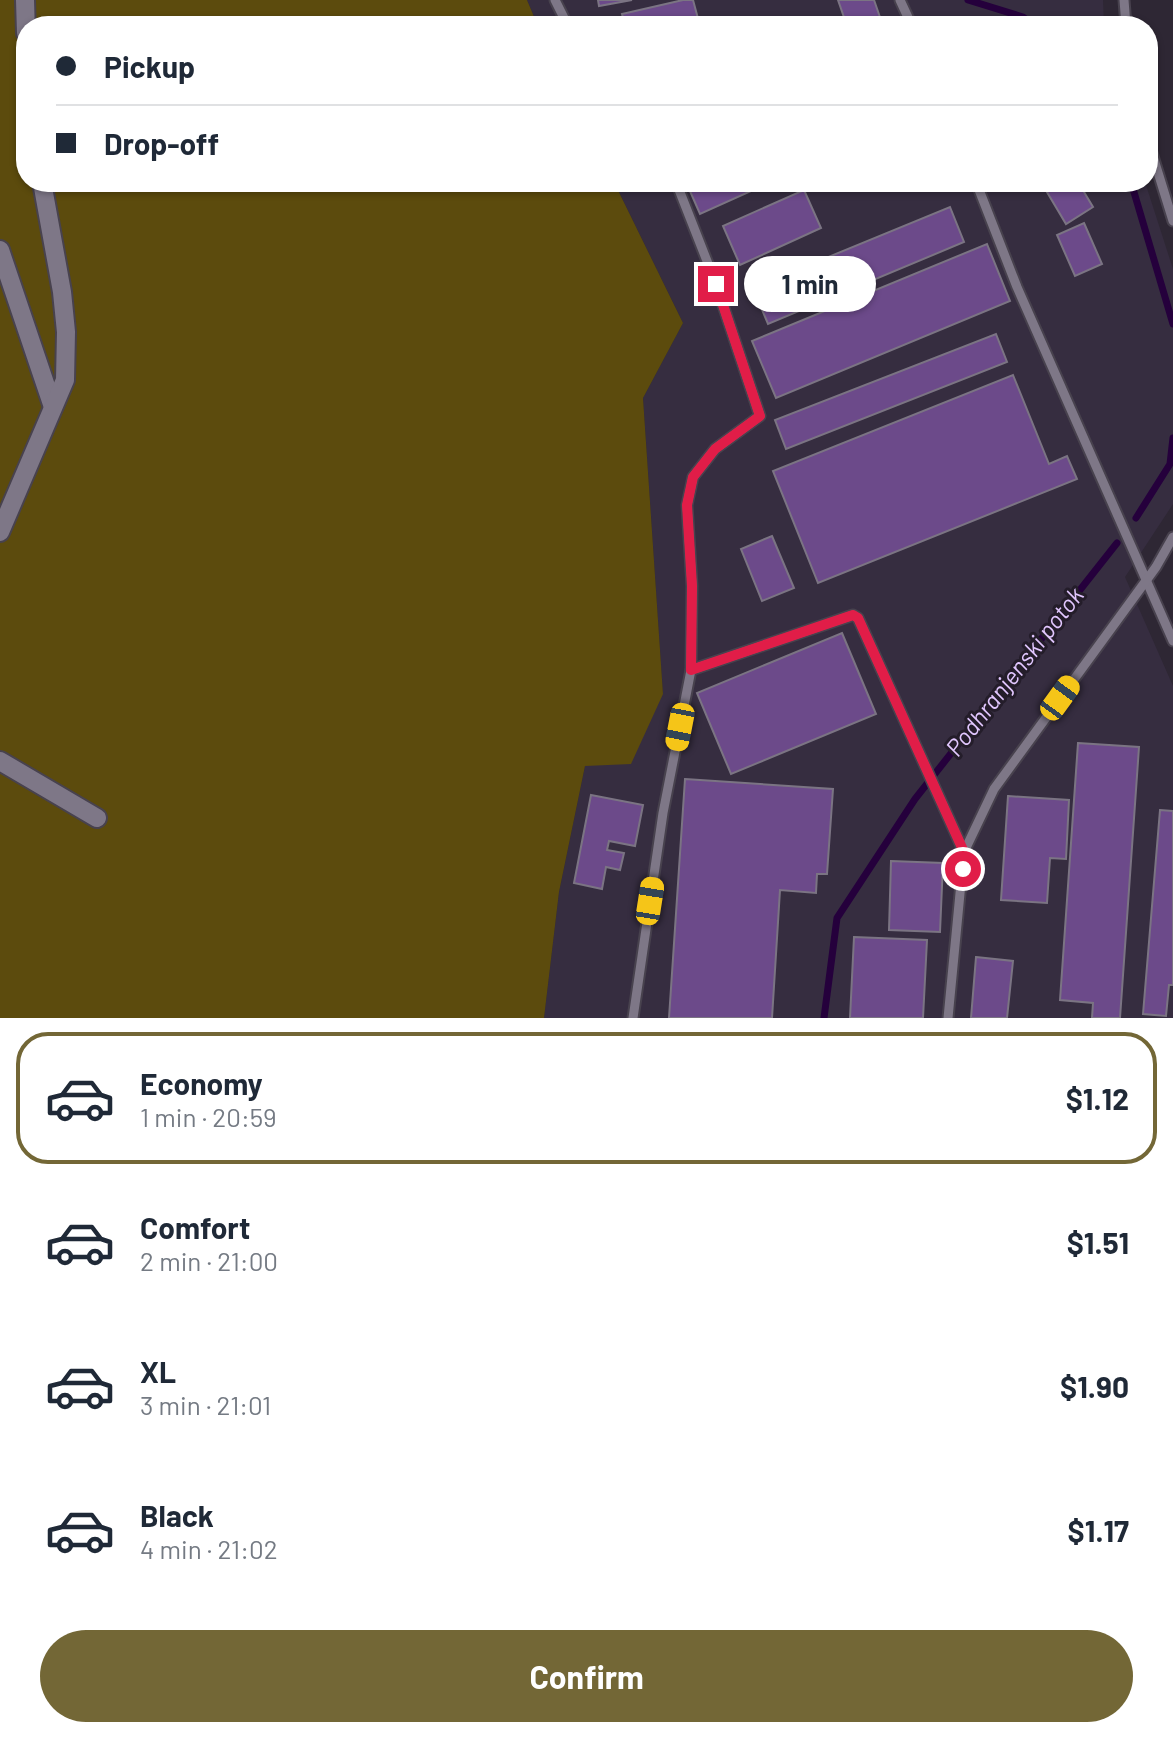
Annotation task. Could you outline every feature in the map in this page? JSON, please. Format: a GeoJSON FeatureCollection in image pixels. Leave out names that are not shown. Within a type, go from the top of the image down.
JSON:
{"type":"FeatureCollection","features":[{"type":"Feature","properties":{"kind":"street"},"geometry":{"type":"LineString","coordinates":[[0,532],[29,469],[52,404],[65,380],[66,332],[44,192]]}},
{"type":"Feature","properties":{"kind":"street"},"geometry":{"type":"LineString","coordinates":[[0,250],[52,404]]}},
{"type":"Feature","properties":{"kind":"street"},"geometry":{"type":"LineString","coordinates":[[0,761],[97,818]]}},
{"type":"Feature","properties":{"kind":"lane"},"geometry":{"type":"LineString","coordinates":[[1158,172],[1173,221]]}},
{"type":"Feature","properties":{"kind":"lane"},"geometry":{"type":"LineString","coordinates":[[633,1018],[663,813],[691,670],[692,586],[687,505],[693,477],[715,449],[760,416],[721,297],[680,192]]}},
{"type":"Feature","properties":{"kind":"lane"},"geometry":{"type":"LineString","coordinates":[[980,192],[1173,641]]}},
{"type":"Feature","properties":{"kind":"lane"},"geometry":{"type":"LineString","coordinates":[[948,1018],[964,852],[994,789],[1173,537]]}},
{"type":"Feature","properties":{"kind":"lane"},"geometry":{"type":"LineString","coordinates":[[691,670],[853,615],[858,618],[919,759],[964,852]]}},
{"type":"Feature","properties":{"kind":"shaded area"},"geometry":{"type":"Polygon","coordinates":[[[0,0],[527,0],[534,16],[16,16],[16,192],[619,192],[683,323],[643,398],[663,694],[631,764],[585,766],[559,892],[544,1018],[0,1018],[0,0]]]}},
{"type":"Feature","properties":{"kind":"shaded area"},"geometry":{"type":"Polygon","coordinates":[[[527,0],[1103,0],[1104,16],[534,16],[527,0]]]}},
{"type":"Feature","properties":{"kind":"shaded area"},"geometry":{"type":"Polygon","coordinates":[[[619,192],[1148,192],[1173,269],[1173,504],[1125,577],[1173,686],[1173,1018],[544,1018],[559,892],[585,766],[663,694],[643,398],[683,323],[619,192]]]}},
{"type":"Feature","properties":{"kind":"building"},"geometry":{"type":"Polygon","coordinates":[[[598,0],[632,0],[599,6],[598,0]]]}},
{"type":"Feature","properties":{"kind":"building"},"geometry":{"type":"Polygon","coordinates":[[[693,0],[697,16],[622,16],[693,0]]]}},
{"type":"Feature","properties":{"kind":"building"},"geometry":{"type":"Polygon","coordinates":[[[838,0],[874,0],[880,16],[844,16],[838,0]]]}},
{"type":"Feature","properties":{"kind":"building"},"geometry":{"type":"Polygon","coordinates":[[[690,192],[749,192],[700,214],[690,192]]]}},
{"type":"Feature","properties":{"kind":"building"},"geometry":{"type":"Polygon","coordinates":[[[805,192],[821,228],[740,265],[723,226],[805,192]]]}},
{"type":"Feature","properties":{"kind":"building"},"geometry":{"type":"Polygon","coordinates":[[[1047,192],[1084,192],[1093,207],[1066,224],[1047,192]]]}},
{"type":"Feature","properties":{"kind":"building"},"geometry":{"type":"Polygon","coordinates":[[[950,207],[964,242],[768,324],[753,288],[950,207]]]}},
{"type":"Feature","properties":{"kind":"building"},"geometry":{"type":"Polygon","coordinates":[[[1084,223],[1102,264],[1075,276],[1057,235],[1084,223]]]}},
{"type":"Feature","properties":{"kind":"building"},"geometry":{"type":"Polygon","coordinates":[[[987,244],[1010,301],[776,398],[752,341],[987,244]]]}},
{"type":"Feature","properties":{"kind":"building"},"geometry":{"type":"Polygon","coordinates":[[[996,334],[1007,362],[786,449],[775,420],[996,334]]]}},
{"type":"Feature","properties":{"kind":"building"},"geometry":{"type":"Polygon","coordinates":[[[1013,375],[1049,464],[1067,456],[1077,479],[818,583],[773,471],[1013,375]]]}},
{"type":"Feature","properties":{"kind":"building"},"geometry":{"type":"Polygon","coordinates":[[[772,536],[794,588],[762,601],[741,549],[772,536]]]}},
{"type":"Feature","properties":{"kind":"building"},"geometry":{"type":"Polygon","coordinates":[[[842,633],[876,714],[731,774],[697,693],[842,633]]]}},
{"type":"Feature","properties":{"kind":"building"},"geometry":{"type":"Polygon","coordinates":[[[1078,743],[1139,747],[1120,1018],[1092,1018],[1093,1003],[1060,1000],[1078,743]]]}},
{"type":"Feature","properties":{"kind":"building"},"geometry":{"type":"Polygon","coordinates":[[[685,779],[833,789],[827,874],[817,874],[816,893],[780,890],[772,1018],[669,1018],[685,779]]]}},
{"type":"Feature","properties":{"kind":"building"},"geometry":{"type":"Polygon","coordinates":[[[591,795],[643,805],[635,846],[609,841],[607,850],[624,853],[620,870],[606,867],[602,889],[574,883],[591,795]]]}},
{"type":"Feature","properties":{"kind":"building"},"geometry":{"type":"Polygon","coordinates":[[[1008,796],[1069,800],[1066,859],[1050,858],[1047,903],[1001,900],[1008,796]]]}},
{"type":"Feature","properties":{"kind":"building"},"geometry":{"type":"Polygon","coordinates":[[[1160,810],[1173,811],[1173,985],[1169,985],[1166,1016],[1143,1014],[1160,810]]]}},
{"type":"Feature","properties":{"kind":"building"},"geometry":{"type":"Polygon","coordinates":[[[891,861],[943,863],[940,932],[889,930],[891,861]]]}},
{"type":"Feature","properties":{"kind":"building"},"geometry":{"type":"Polygon","coordinates":[[[854,937],[927,940],[923,1018],[850,1018],[854,937]]]}},
{"type":"Feature","properties":{"kind":"building"},"geometry":{"type":"Polygon","coordinates":[[[976,957],[1013,961],[1007,1018],[971,1018],[976,957]]]}},
{"type":"Feature","properties":{"kind":"waterway","name":"Podhranjenski potok"},"geometry":{"type":"LineString","coordinates":[[968,0],[1020,16]]}},
{"type":"Feature","properties":{"kind":"waterway","name":"Podhranjenski potok"},"geometry":{"type":"LineString","coordinates":[[1134,192],[1173,324]]}},
{"type":"Feature","properties":{"kind":"waterway","name":"Podhranjenski potok"},"geometry":{"type":"LineString","coordinates":[[1136,518],[1170,464],[1173,438]]}},
{"type":"Feature","properties":{"kind":"waterway","name":"Podhranjenski potok"},"geometry":{"type":"LineString","coordinates":[[824,1018],[837,918],[915,799],[1117,543]]}},
{"type":"Feature","properties":{"kind":"route"},"geometry":{"type":"LineString","coordinates":[[716,284],[754,390],[760,416],[715,449],[693,477],[687,505],[692,586],[691,670],[853,615],[858,618],[919,759],[964,852],[963,869]]}}]}
